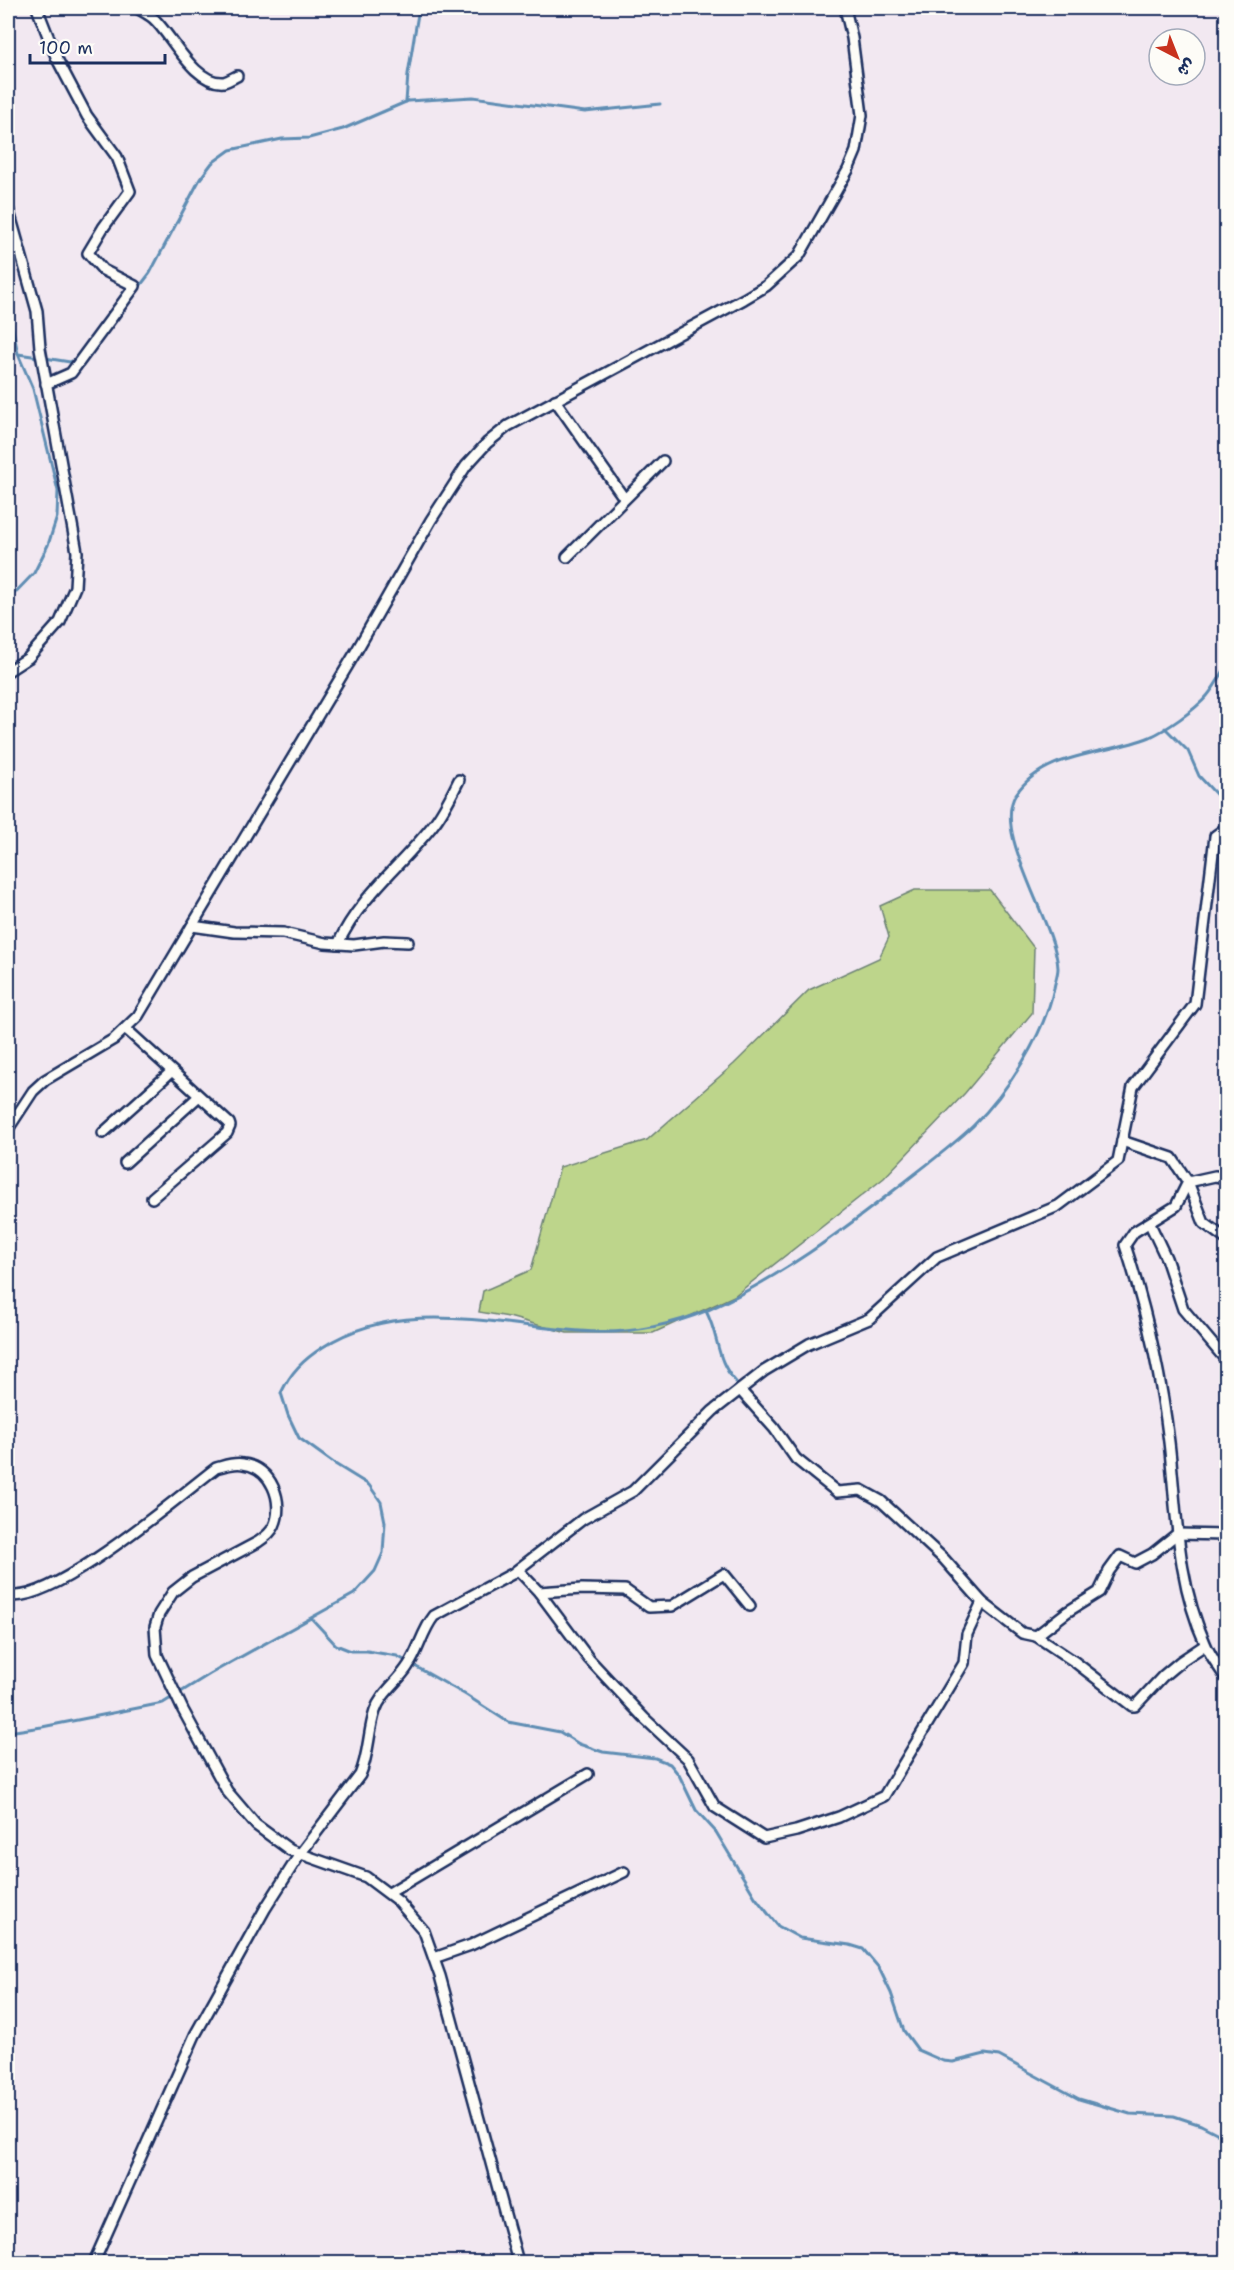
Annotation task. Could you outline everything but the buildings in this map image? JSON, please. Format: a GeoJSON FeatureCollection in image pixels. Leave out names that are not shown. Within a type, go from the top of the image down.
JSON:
{"type":"FeatureCollection","features":[{"type":"Feature","properties":{"kind":"street"},"geometry":{"type":"LineString","coordinates":[[37,8],[57,59],[87,116],[117,157],[130,191],[88,253],[103,270],[135,286],[71,373],[46,384]]}},
{"type":"Feature","properties":{"kind":"street"},"geometry":{"type":"LineString","coordinates":[[137,8],[152,17],[184,57],[201,74],[216,81],[225,82],[237,76]]}},
{"type":"Feature","properties":{"kind":"street"},"geometry":{"type":"LineString","coordinates":[[8,1129],[33,1091],[45,1080],[114,1039],[126,1029],[148,1001],[357,650],[431,520],[466,466],[487,443],[508,426],[744,299],[766,286],[799,256],[848,170],[861,133],[862,115],[852,38],[845,8]]}},
{"type":"Feature","properties":{"kind":"street"},"geometry":{"type":"LineString","coordinates":[[8,208],[37,311],[40,348],[77,552],[75,587],[60,622],[28,658],[8,671]]}},
{"type":"Feature","properties":{"kind":"street"},"geometry":{"type":"LineString","coordinates":[[555,400],[624,498]]}},
{"type":"Feature","properties":{"kind":"street"},"geometry":{"type":"LineString","coordinates":[[567,557],[663,461]]}},
{"type":"Feature","properties":{"kind":"street"},"geometry":{"type":"LineString","coordinates":[[338,944],[352,916],[434,823],[459,780]]}},
{"type":"Feature","properties":{"kind":"street"},"geometry":{"type":"LineString","coordinates":[[94,2262],[195,2035],[265,1909],[300,1854],[360,1775],[365,1765],[375,1711],[382,1697],[407,1668],[427,1624],[434,1616],[518,1570],[583,1519],[633,1491],[713,1411],[788,1356],[809,1344],[869,1318],[937,1257],[1058,1206],[1118,1161],[1133,1087],[1195,1004],[1215,836],[1227,828]]}},
{"type":"Feature","properties":{"kind":"street"},"geometry":{"type":"LineString","coordinates":[[192,926],[234,932],[283,933],[338,944],[408,942]]}},
{"type":"Feature","properties":{"kind":"street"},"geometry":{"type":"LineString","coordinates":[[126,1029],[229,1123],[230,1130],[152,1198]]}},
{"type":"Feature","properties":{"kind":"street"},"geometry":{"type":"LineString","coordinates":[[103,1133],[171,1072]]}},
{"type":"Feature","properties":{"kind":"street"},"geometry":{"type":"LineString","coordinates":[[125,1163],[198,1097]]}},
{"type":"Feature","properties":{"kind":"street"},"geometry":{"type":"LineString","coordinates":[[1122,1141],[1172,1158],[1188,1182],[1204,1223],[1227,1239]]}},
{"type":"Feature","properties":{"kind":"street"},"geometry":{"type":"LineString","coordinates":[[1188,1182],[1215,1176],[1227,1178]]}},
{"type":"Feature","properties":{"kind":"street"},"geometry":{"type":"LineString","coordinates":[[1188,1182],[1176,1206],[1134,1233],[1125,1245],[1140,1292],[1169,1441],[1177,1534],[1189,1601],[1205,1645],[1227,1678]]}},
{"type":"Feature","properties":{"kind":"street"},"geometry":{"type":"LineString","coordinates":[[1150,1224],[1166,1258],[1184,1308],[1227,1360]]}},
{"type":"Feature","properties":{"kind":"street"},"geometry":{"type":"LineString","coordinates":[[740,1390],[774,1428],[796,1459],[837,1492],[861,1490],[881,1501],[944,1559],[982,1602],[1022,1633],[1036,1636],[1075,1662],[1132,1706],[1135,1706],[1163,1676],[1205,1645]]}},
{"type":"Feature","properties":{"kind":"street"},"geometry":{"type":"LineString","coordinates":[[8,1595],[26,1596],[80,1569],[216,1468],[243,1463],[256,1467],[267,1477],[274,1487],[277,1499],[274,1527],[258,1542],[181,1584],[159,1614],[155,1627],[157,1655],[183,1710],[227,1791],[256,1825],[272,1839],[300,1854],[366,1877],[389,1893],[424,1931],[434,1958],[518,2262]]}},
{"type":"Feature","properties":{"kind":"street"},"geometry":{"type":"LineString","coordinates":[[1036,1636],[1067,1612],[1099,1592],[1109,1571],[1120,1556],[1135,1563],[1152,1554],[1177,1534],[1227,1535]]}},
{"type":"Feature","properties":{"kind":"street"},"geometry":{"type":"LineString","coordinates":[[518,1570],[539,1592],[589,1659],[644,1718],[688,1759],[715,1807],[764,1838],[796,1831],[839,1817],[884,1796],[964,1663],[967,1634],[982,1602]]}},
{"type":"Feature","properties":{"kind":"street"},"geometry":{"type":"LineString","coordinates":[[539,1592],[625,1590],[649,1607],[672,1606],[724,1574],[750,1606]]}},
{"type":"Feature","properties":{"kind":"street"},"geometry":{"type":"LineString","coordinates":[[389,1893],[588,1774]]}},
{"type":"Feature","properties":{"kind":"street"},"geometry":{"type":"LineString","coordinates":[[434,1958],[471,1946],[624,1872]]}},
{"type":"Feature","properties":{"kind":"green space"},"geometry":{"type":"Polygon","coordinates":[[[915,890],[990,890],[1034,948],[1032,1013],[965,1093],[884,1178],[734,1296],[653,1333],[567,1333],[509,1317],[479,1312],[483,1291],[531,1270],[560,1167],[647,1140],[734,1064],[809,990],[879,958],[889,937],[880,906],[915,890]]]}},
{"type":"Feature","properties":{"kind":"waterway"},"geometry":{"type":"LineString","coordinates":[[406,102],[408,74],[419,8]]}},
{"type":"Feature","properties":{"kind":"waterway"},"geometry":{"type":"LineString","coordinates":[[137,290],[150,273],[200,179],[212,163],[230,150],[282,139],[309,138],[343,129],[408,101],[473,97],[585,112],[660,104]]}},
{"type":"Feature","properties":{"kind":"waterway"},"geometry":{"type":"LineString","coordinates":[[8,304],[18,354],[33,389],[58,491],[57,517],[48,545],[34,573],[8,600]]}},
{"type":"Feature","properties":{"kind":"waterway"},"geometry":{"type":"LineString","coordinates":[[98,343],[119,315]]}},
{"type":"Feature","properties":{"kind":"waterway"},"geometry":{"type":"LineString","coordinates":[[18,354],[39,357]]}},
{"type":"Feature","properties":{"kind":"waterway"},"geometry":{"type":"LineString","coordinates":[[45,358],[70,362],[77,359]]}},
{"type":"Feature","properties":{"kind":"waterway"},"geometry":{"type":"LineString","coordinates":[[8,1732],[163,1703],[210,1674],[354,1594],[375,1571],[383,1553],[385,1522],[381,1502],[369,1485],[299,1438],[281,1393],[298,1367],[323,1347],[355,1331],[388,1322],[422,1318],[457,1318],[598,1332],[654,1327],[682,1319],[734,1298],[809,1253],[879,1202],[965,1134],[999,1097],[1033,1044],[1049,1006],[1058,973],[1055,949],[1018,854],[1012,831],[1011,811],[1016,794],[1028,780],[1043,769],[1078,756],[1133,743],[1164,730],[1202,701],[1212,690],[1226,667]]}},
{"type":"Feature","properties":{"kind":"waterway"},"geometry":{"type":"LineString","coordinates":[[1165,728],[1188,751],[1199,776],[1226,805]]}},
{"type":"Feature","properties":{"kind":"waterway"},"geometry":{"type":"LineString","coordinates":[[706,1311],[724,1365],[736,1382]]}},
{"type":"Feature","properties":{"kind":"waterway"},"geometry":{"type":"LineString","coordinates":[[312,1619],[336,1645],[351,1651],[397,1656],[508,1722],[560,1732],[579,1744],[603,1752],[655,1758],[670,1764],[679,1775],[696,1810],[716,1832],[755,1897],[778,1926],[800,1938],[863,1949],[879,1968],[891,1993],[904,2031],[918,2050],[943,2061],[953,2062],[985,2054],[999,2056],[1079,2099],[1130,2114],[1174,2116],[1201,2125],[1226,2138]]}}]}
